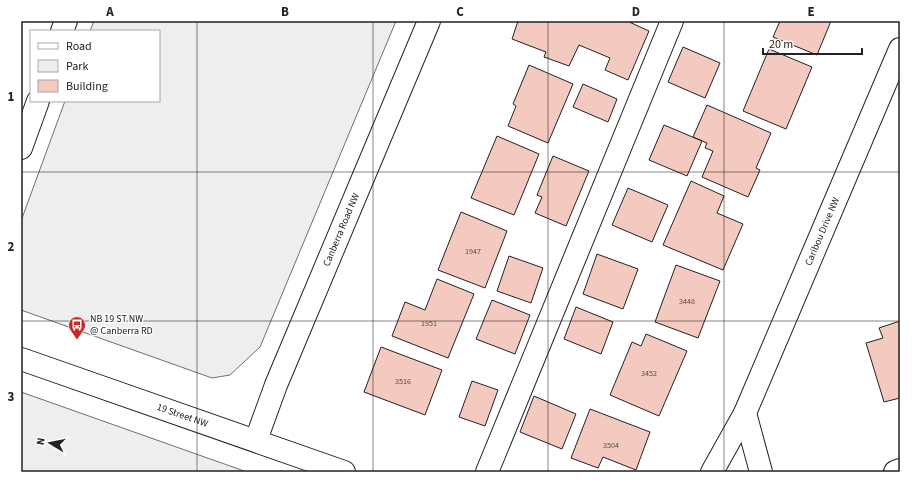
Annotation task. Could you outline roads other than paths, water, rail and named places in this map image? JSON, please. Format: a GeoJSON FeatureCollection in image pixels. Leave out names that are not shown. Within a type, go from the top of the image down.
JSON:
{"type":"FeatureCollection","features":[{"type":"Feature","properties":{"kind":"street","name":"Canberra Road NW"},"geometry":{"type":"LineString","coordinates":[[256,440],[279,377],[429,21]]}},
{"type":"Feature","properties":{"kind":"street"},"geometry":{"type":"LineString","coordinates":[[487,472],[672,21]]}},
{"type":"Feature","properties":{"kind":"street","name":"Caribou Drive NW"},"geometry":{"type":"LineString","coordinates":[[712,472],[745,413],[900,50]]}},
{"type":"Feature","properties":{"kind":"street"},"geometry":{"type":"LineString","coordinates":[[21,148],[38,102]]}},
{"type":"Feature","properties":{"kind":"street","name":"19 Street NW"},"geometry":{"type":"LineString","coordinates":[[21,359],[344,472]]}},
{"type":"Feature","properties":{"kind":"street"},"geometry":{"type":"LineString","coordinates":[[745,413],[761,472]]}},
{"type":"Feature","properties":{"kind":"street"},"geometry":{"type":"LineString","coordinates":[[895,472],[900,470]]}},
{"type":"Feature","properties":{"kind":"place","name":"NB 19 ST NW @ Canberra RD"},"geometry":{"type":"Point","coordinates":[77,340]}}]}
